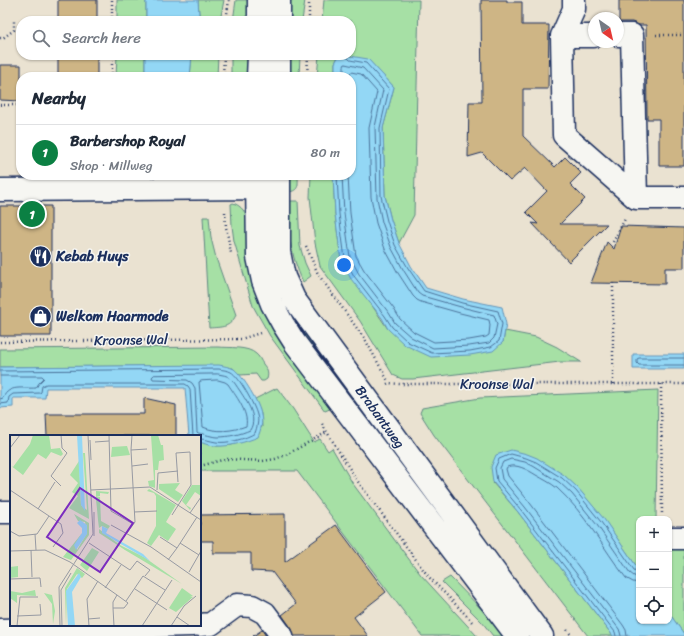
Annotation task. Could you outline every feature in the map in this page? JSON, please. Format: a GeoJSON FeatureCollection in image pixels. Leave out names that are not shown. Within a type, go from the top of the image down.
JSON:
{"type":"FeatureCollection","features":[{"type":"Feature","properties":{"kind":"street"},"geometry":{"type":"LineString","coordinates":[[259,0],[259,16]]}},
{"type":"Feature","properties":{"kind":"street"},"geometry":{"type":"LineString","coordinates":[[279,0],[279,16]]}},
{"type":"Feature","properties":{"kind":"street"},"geometry":{"type":"LineString","coordinates":[[574,0],[574,9],[562,36],[564,135],[636,198],[684,198]]}},
{"type":"Feature","properties":{"kind":"street"},"geometry":{"type":"LineString","coordinates":[[624,35],[632,35],[636,198]]}},
{"type":"Feature","properties":{"kind":"street"},"geometry":{"type":"LineString","coordinates":[[562,36],[588,36]]}},
{"type":"Feature","properties":{"kind":"street"},"geometry":{"type":"LineString","coordinates":[[258,72],[259,60]]}},
{"type":"Feature","properties":{"kind":"street"},"geometry":{"type":"LineString","coordinates":[[279,60],[279,72]]}},
{"type":"Feature","properties":{"kind":"street"},"geometry":{"type":"LineString","coordinates":[[0,190],[257,182],[279,185]]}},
{"type":"Feature","properties":{"kind":"street","name":"Brabantweg"},"geometry":{"type":"LineString","coordinates":[[257,182],[258,256],[262,281],[272,304],[295,343],[517,636]]}},
{"type":"Feature","properties":{"kind":"street","name":"Brabantweg"},"geometry":{"type":"LineString","coordinates":[[279,185],[279,252],[284,277],[291,294],[542,636]]}},
{"type":"Feature","properties":{"kind":"street"},"geometry":{"type":"LineString","coordinates":[[672,538],[684,538]]}},
{"type":"Feature","properties":{"kind":"street"},"geometry":{"type":"LineString","coordinates":[[201,625],[211,624],[237,606],[252,606],[265,614],[282,636]]}},
{"type":"Feature","properties":{"kind":"street"},"geometry":{"type":"LineString","coordinates":[[0,630],[154,626]]}},
{"type":"Feature","properties":{"kind":"path"},"geometry":{"type":"LineString","coordinates":[[112,0],[112,16]]}},
{"type":"Feature","properties":{"kind":"path"},"geometry":{"type":"LineString","coordinates":[[227,16],[229,0]]}},
{"type":"Feature","properties":{"kind":"path"},"geometry":{"type":"LineString","coordinates":[[309,0],[309,16]]}},
{"type":"Feature","properties":{"kind":"path"},"geometry":{"type":"LineString","coordinates":[[0,38],[3,38],[14,30],[14,19]]}},
{"type":"Feature","properties":{"kind":"path"},"geometry":{"type":"LineString","coordinates":[[112,60],[112,72]]}},
{"type":"Feature","properties":{"kind":"path"},"geometry":{"type":"LineString","coordinates":[[223,72],[224,60]]}},
{"type":"Feature","properties":{"kind":"path"},"geometry":{"type":"LineString","coordinates":[[307,72],[308,60]]}},
{"type":"Feature","properties":{"kind":"path"},"geometry":{"type":"LineString","coordinates":[[0,105],[16,105]]}},
{"type":"Feature","properties":{"kind":"path","name":"Brabantweg"},"geometry":{"type":"LineString","coordinates":[[306,246],[318,274],[366,341],[389,383]]}},
{"type":"Feature","properties":{"kind":"path"},"geometry":{"type":"LineString","coordinates":[[613,283],[613,384]]}},
{"type":"Feature","properties":{"kind":"path","name":"Kroonse Wal"},"geometry":{"type":"LineString","coordinates":[[0,342],[241,339],[261,333]]}},
{"type":"Feature","properties":{"kind":"path"},"geometry":{"type":"LineString","coordinates":[[365,396],[389,383]]}},
{"type":"Feature","properties":{"kind":"path","name":"Kroonse Wal"},"geometry":{"type":"LineString","coordinates":[[389,383],[684,384]]}},
{"type":"Feature","properties":{"kind":"path"},"geometry":{"type":"LineString","coordinates":[[661,384],[662,516]]}},
{"type":"Feature","properties":{"kind":"path"},"geometry":{"type":"LineString","coordinates":[[344,408],[320,421],[356,479],[428,576],[475,626]]}},
{"type":"Feature","properties":{"kind":"path"},"geometry":{"type":"LineString","coordinates":[[201,466],[226,459],[263,461],[275,459],[286,455],[327,432]]}},
{"type":"Feature","properties":{"kind":"green space"},"geometry":{"type":"Polygon","coordinates":[[[117,0],[146,0],[146,16],[117,16],[117,0]]]}},
{"type":"Feature","properties":{"kind":"green space"},"geometry":{"type":"Polygon","coordinates":[[[198,0],[224,0],[221,16],[198,16],[198,0]]]}},
{"type":"Feature","properties":{"kind":"green space"},"geometry":{"type":"Polygon","coordinates":[[[236,0],[250,0],[250,16],[234,16],[236,0]]]}},
{"type":"Feature","properties":{"kind":"green space"},"geometry":{"type":"Polygon","coordinates":[[[288,0],[305,0],[303,16],[288,16],[288,0]]]}},
{"type":"Feature","properties":{"kind":"green space"},"geometry":{"type":"Polygon","coordinates":[[[324,0],[419,0],[414,215],[399,243],[385,196],[383,128],[394,87],[368,60],[356,58],[356,16],[322,16],[324,0]]]}},
{"type":"Feature","properties":{"kind":"green space"},"geometry":{"type":"Polygon","coordinates":[[[117,60],[145,60],[145,72],[116,72],[117,60]]]}},
{"type":"Feature","properties":{"kind":"green space"},"geometry":{"type":"Polygon","coordinates":[[[192,60],[218,60],[217,72],[190,72],[192,60]]]}},
{"type":"Feature","properties":{"kind":"green space"},"geometry":{"type":"Polygon","coordinates":[[[231,60],[251,60],[250,72],[231,72],[231,60]]]}},
{"type":"Feature","properties":{"kind":"green space"},"geometry":{"type":"Polygon","coordinates":[[[288,60],[300,60],[299,72],[289,72],[288,60]]]}},
{"type":"Feature","properties":{"kind":"green space"},"geometry":{"type":"Polygon","coordinates":[[[319,60],[336,60],[335,72],[317,72],[319,60]]]}},
{"type":"Feature","properties":{"kind":"green space"},"geometry":{"type":"Polygon","coordinates":[[[288,180],[298,180],[298,186],[296,189],[288,192],[288,180]]]}},
{"type":"Feature","properties":{"kind":"green space"},"geometry":{"type":"Polygon","coordinates":[[[311,180],[333,180],[335,214],[341,260],[388,329],[503,342],[505,331],[536,337],[557,347],[581,362],[560,362],[413,379],[402,379],[393,375],[360,321],[320,266],[315,243],[310,197],[311,180]]]}},
{"type":"Feature","properties":{"kind":"green space"},"geometry":{"type":"Polygon","coordinates":[[[288,201],[298,201],[300,246],[311,276],[303,282],[295,262],[291,243],[288,201]]]}},
{"type":"Feature","properties":{"kind":"green space"},"geometry":{"type":"Polygon","coordinates":[[[233,203],[239,206],[246,215],[249,227],[250,245],[332,408],[325,411],[270,336],[253,306],[234,241],[231,204],[233,203]]]}},
{"type":"Feature","properties":{"kind":"green space"},"geometry":{"type":"Polygon","coordinates":[[[203,217],[209,217],[211,238],[216,258],[236,315],[228,325],[222,327],[209,328],[203,217]]]}},
{"type":"Feature","properties":{"kind":"green space"},"geometry":{"type":"Polygon","coordinates":[[[297,317],[355,394],[346,399],[291,321],[297,317]]]}},
{"type":"Feature","properties":{"kind":"green space"},"geometry":{"type":"Polygon","coordinates":[[[238,348],[252,351],[258,356],[267,369],[267,379],[261,381],[256,374],[240,375],[233,368],[155,366],[0,367],[0,349],[238,348]]]}},
{"type":"Feature","properties":{"kind":"green space"},"geometry":{"type":"Polygon","coordinates":[[[277,388],[293,409],[314,442],[320,439],[328,451],[332,448],[353,484],[421,575],[477,636],[422,636],[297,471],[201,471],[201,442],[217,446],[232,445],[262,427],[261,414],[255,399],[277,388]]]}},
{"type":"Feature","properties":{"kind":"green space"},"geometry":{"type":"Polygon","coordinates":[[[658,390],[656,516],[636,516],[636,566],[595,509],[564,475],[493,483],[518,512],[613,636],[588,636],[434,435],[420,413],[422,408],[480,398],[658,390]]]}},
{"type":"Feature","properties":{"kind":"green space"},"geometry":{"type":"Polygon","coordinates":[[[672,548],[684,549],[684,634],[672,617],[672,548]]]}},
{"type":"Feature","properties":{"kind":"green space"},"geometry":{"type":"Polygon","coordinates":[[[450,577],[506,636],[493,636],[482,622],[442,582],[450,577]]]}},
{"type":"Feature","properties":{"kind":"water"},"geometry":{"type":"Polygon","coordinates":[[[146,0],[198,0],[198,16],[146,16],[146,0]]]}},
{"type":"Feature","properties":{"kind":"water"},"geometry":{"type":"Polygon","coordinates":[[[356,57],[368,59],[394,87],[383,128],[385,196],[399,243],[411,266],[426,288],[463,299],[502,307],[506,324],[503,342],[493,351],[470,355],[431,357],[405,345],[388,329],[382,318],[351,279],[341,260],[335,214],[333,180],[356,180],[356,72],[335,72],[336,60],[356,60],[356,57]]]}},
{"type":"Feature","properties":{"kind":"water"},"geometry":{"type":"Polygon","coordinates":[[[145,60],[192,60],[190,72],[145,72],[145,60]]]}},
{"type":"Feature","properties":{"kind":"water"},"geometry":{"type":"Polygon","coordinates":[[[633,354],[684,354],[684,369],[633,369],[633,354]]]}},
{"type":"Feature","properties":{"kind":"water"},"geometry":{"type":"Polygon","coordinates":[[[219,365],[229,367],[238,373],[254,397],[262,418],[261,426],[258,437],[237,444],[214,446],[201,442],[201,435],[189,435],[185,388],[46,388],[45,398],[13,398],[13,407],[0,408],[0,367],[219,365]]]}},
{"type":"Feature","properties":{"kind":"water"},"geometry":{"type":"Polygon","coordinates":[[[511,450],[537,458],[564,475],[578,488],[604,519],[636,566],[636,624],[672,624],[672,617],[684,636],[613,636],[518,512],[493,482],[491,467],[496,455],[511,450]]]}},
{"type":"Feature","properties":{"kind":"building"},"geometry":{"type":"Polygon","coordinates":[[[58,0],[97,0],[97,16],[58,16],[58,0]]]}},
{"type":"Feature","properties":{"kind":"building"},"geometry":{"type":"Polygon","coordinates":[[[481,0],[507,0],[507,2],[522,2],[522,25],[549,25],[548,89],[523,89],[523,136],[555,167],[565,157],[581,173],[570,184],[585,199],[560,224],[607,224],[569,262],[532,223],[538,224],[526,212],[547,191],[525,168],[510,181],[482,153],[468,157],[469,102],[482,102],[481,0]]]}},
{"type":"Feature","properties":{"kind":"building"},"geometry":{"type":"Polygon","coordinates":[[[619,0],[684,0],[684,166],[659,166],[659,119],[647,119],[646,25],[624,22],[624,12],[619,12],[619,0]]]}},
{"type":"Feature","properties":{"kind":"building"},"geometry":{"type":"Polygon","coordinates":[[[58,60],[97,60],[97,72],[58,72],[58,60]]]}},
{"type":"Feature","properties":{"kind":"building"},"geometry":{"type":"Polygon","coordinates":[[[0,65],[21,65],[21,72],[16,72],[16,101],[0,100],[0,65]]]}},
{"type":"Feature","properties":{"kind":"building"},"geometry":{"type":"Polygon","coordinates":[[[0,206],[51,206],[51,336],[0,336],[0,206]]]}},
{"type":"Feature","properties":{"kind":"building"},"geometry":{"type":"Polygon","coordinates":[[[621,226],[684,228],[684,268],[665,268],[665,284],[591,283],[607,242],[614,249],[621,226]]]}},
{"type":"Feature","properties":{"kind":"building"},"geometry":{"type":"Polygon","coordinates":[[[144,398],[176,405],[176,435],[47,435],[46,414],[144,414],[144,398]]]}},
{"type":"Feature","properties":{"kind":"building"},"geometry":{"type":"Polygon","coordinates":[[[285,514],[285,562],[336,525],[386,592],[354,617],[368,636],[294,636],[292,629],[282,615],[296,604],[272,572],[251,571],[251,553],[213,553],[213,541],[201,541],[201,515],[285,514]]]}},
{"type":"Feature","properties":{"kind":"building"},"geometry":{"type":"Polygon","coordinates":[[[262,630],[266,636],[253,636],[262,630]]]}},
{"type":"Feature","properties":{"kind":"place","name":"Barbershop Royal"},"geometry":{"type":"Point","coordinates":[32,214]}},
{"type":"Feature","properties":{"kind":"place","name":"Kebab Huys"},"geometry":{"type":"Point","coordinates":[40,256]}},
{"type":"Feature","properties":{"kind":"place","name":"Welkom Haarmode"},"geometry":{"type":"Point","coordinates":[41,316]}}]}
